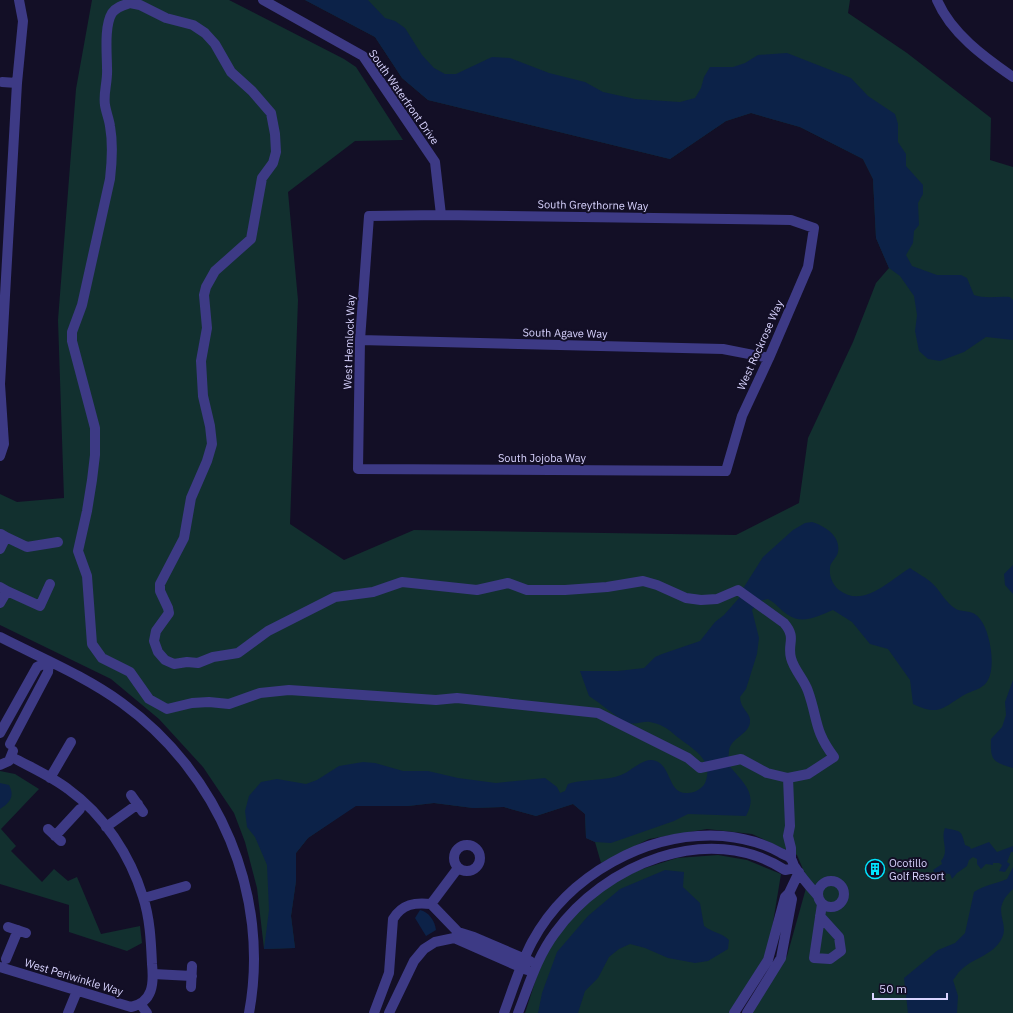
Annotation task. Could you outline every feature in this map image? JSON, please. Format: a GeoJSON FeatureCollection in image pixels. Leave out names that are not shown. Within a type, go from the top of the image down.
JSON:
{"type":"FeatureCollection","features":[{"type":"Feature","properties":{"kind":"street"},"geometry":{"type":"LineString","coordinates":[[0,456],[4,444],[0,384],[17,83],[23,21],[19,0]]}},
{"type":"Feature","properties":{"kind":"street","name":"South Waterfront Drive"},"geometry":{"type":"LineString","coordinates":[[263,0],[363,56],[435,162],[441,216]]}},
{"type":"Feature","properties":{"kind":"street"},"geometry":{"type":"LineString","coordinates":[[937,0],[941,10],[958,33],[1013,77]]}},
{"type":"Feature","properties":{"kind":"street"},"geometry":{"type":"LineString","coordinates":[[130,3],[140,5],[166,18],[193,25],[205,33],[215,44],[231,72],[256,95],[271,113],[275,134],[276,152],[272,163],[262,178],[251,238],[215,271],[206,287],[204,295],[207,328],[202,361],[203,396],[210,426],[212,444],[211,452],[190,498],[184,538],[160,584],[160,591],[169,613],[156,631],[154,641],[158,652],[165,660],[174,664],[187,662],[198,663],[213,657],[238,653],[268,631],[334,597],[373,592],[402,582],[477,590],[508,584],[527,590],[565,590],[606,587],[643,581],[686,598],[701,600],[716,599],[738,590],[790,630],[792,641],[790,652],[791,659],[808,691],[820,736],[834,757],[808,774],[788,778],[766,773],[742,759],[700,768],[688,758],[606,716],[585,711],[463,699],[436,700],[289,690],[260,693],[229,704],[197,702],[167,709],[149,700],[130,672],[102,658],[92,644],[87,576],[78,551],[88,511],[95,455],[95,428],[72,341],[72,332],[82,305],[110,179],[112,160],[110,127],[104,94],[108,71],[107,35],[112,12],[119,7],[130,3]]}},
{"type":"Feature","properties":{"kind":"street"},"geometry":{"type":"LineString","coordinates":[[2,82],[17,83]]}},
{"type":"Feature","properties":{"kind":"street","name":"South Greythorne Way"},"geometry":{"type":"LineString","coordinates":[[369,216],[791,220],[814,228]]}},
{"type":"Feature","properties":{"kind":"street","name":"West Hemlock Way"},"geometry":{"type":"LineString","coordinates":[[358,469],[360,340],[369,216]]}},
{"type":"Feature","properties":{"kind":"street","name":"West Rockrose Way"},"geometry":{"type":"LineString","coordinates":[[726,471],[742,416],[808,267],[814,228]]}},
{"type":"Feature","properties":{"kind":"street","name":"South Agave Way"},"geometry":{"type":"LineString","coordinates":[[360,340],[723,349],[769,358]]}},
{"type":"Feature","properties":{"kind":"street","name":"South Jojoba Way"},"geometry":{"type":"LineString","coordinates":[[358,469],[726,471]]}},
{"type":"Feature","properties":{"kind":"street"},"geometry":{"type":"LineString","coordinates":[[0,549],[3,535],[27,547],[58,542]]}},
{"type":"Feature","properties":{"kind":"street"},"geometry":{"type":"LineString","coordinates":[[0,603],[4,589],[40,606],[50,584]]}},
{"type":"Feature","properties":{"kind":"street"},"geometry":{"type":"LineString","coordinates":[[0,638],[92,682],[123,703],[172,748],[200,781],[212,800],[232,841],[240,864],[250,911],[254,936],[254,960],[249,1013]]}},
{"type":"Feature","properties":{"kind":"street"},"geometry":{"type":"LineString","coordinates":[[0,733],[37,667],[48,661]]}},
{"type":"Feature","properties":{"kind":"street"},"geometry":{"type":"LineString","coordinates":[[10,744],[48,672],[48,661]]}},
{"type":"Feature","properties":{"kind":"street"},"geometry":{"type":"LineString","coordinates":[[18,702],[29,708]]}},
{"type":"Feature","properties":{"kind":"street"},"geometry":{"type":"LineString","coordinates":[[0,738],[5,739],[13,748],[12,757],[6,763],[0,765]]}},
{"type":"Feature","properties":{"kind":"street"},"geometry":{"type":"LineString","coordinates":[[50,778],[71,742]]}},
{"type":"Feature","properties":{"kind":"street"},"geometry":{"type":"LineString","coordinates":[[12,757],[50,778],[78,797],[106,827],[125,852],[144,898],[151,937],[153,974],[148,997],[141,1004],[147,1013]]}},
{"type":"Feature","properties":{"kind":"street"},"geometry":{"type":"LineString","coordinates":[[734,1013],[768,960],[785,897],[789,893],[795,866],[788,836],[790,826],[788,778]]}},
{"type":"Feature","properties":{"kind":"street"},"geometry":{"type":"LineString","coordinates":[[106,827],[140,808],[130,795]]}},
{"type":"Feature","properties":{"kind":"street"},"geometry":{"type":"LineString","coordinates":[[54,836],[80,809]]}},
{"type":"Feature","properties":{"kind":"street"},"geometry":{"type":"LineString","coordinates":[[504,1013],[522,963],[539,930],[567,896],[592,875],[623,856],[657,844],[694,836],[734,837],[763,844],[795,866],[820,900],[820,916]]}},
{"type":"Feature","properties":{"kind":"street"},"geometry":{"type":"LineString","coordinates":[[757,856],[763,844]]}},
{"type":"Feature","properties":{"kind":"street"},"geometry":{"type":"LineString","coordinates":[[518,1013],[535,969],[547,944],[576,907],[593,891],[626,870],[668,855],[706,849],[726,849],[757,856],[785,870],[795,866]]}},
{"type":"Feature","properties":{"kind":"street"},"geometry":{"type":"LineString","coordinates":[[431,904],[458,868]]}},
{"type":"Feature","properties":{"kind":"street"},"geometry":{"type":"LineString","coordinates":[[144,898],[186,886]]}},
{"type":"Feature","properties":{"kind":"street"},"geometry":{"type":"LineString","coordinates":[[747,1013],[781,958],[792,899],[789,893]]}},
{"type":"Feature","properties":{"kind":"street"},"geometry":{"type":"LineString","coordinates":[[374,1013],[390,967],[392,918],[397,912],[411,904],[431,904]]}},
{"type":"Feature","properties":{"kind":"street"},"geometry":{"type":"LineString","coordinates":[[431,904],[456,935]]}},
{"type":"Feature","properties":{"kind":"street"},"geometry":{"type":"LineString","coordinates":[[3,963],[22,931],[8,927]]}},
{"type":"Feature","properties":{"kind":"street"},"geometry":{"type":"LineString","coordinates":[[389,1013],[414,961],[424,949],[435,942],[456,935],[474,937],[535,969]]}},
{"type":"Feature","properties":{"kind":"street","name":"West Periwinkle Way"},"geometry":{"type":"LineString","coordinates":[[3,963],[76,991],[131,1007],[141,1004]]}},
{"type":"Feature","properties":{"kind":"street"},"geometry":{"type":"LineString","coordinates":[[390,967],[407,974]]}},
{"type":"Feature","properties":{"kind":"street"},"geometry":{"type":"LineString","coordinates":[[153,974],[192,971],[191,987]]}},
{"type":"Feature","properties":{"kind":"street"},"geometry":{"type":"LineString","coordinates":[[68,1013],[76,991]]}},
{"type":"Feature","properties":{"kind":"green space","name":"Ocotillo Golf Resort"},"geometry":{"type":"Polygon","coordinates":[[[92,0],[229,0],[344,59],[356,67],[403,140],[355,141],[288,192],[298,300],[290,524],[344,560],[414,530],[736,535],[799,503],[808,438],[853,342],[876,283],[889,268],[876,238],[873,179],[863,159],[800,127],[751,113],[726,121],[670,159],[428,100],[402,78],[375,37],[305,0],[850,0],[848,13],[907,53],[991,118],[990,160],[1013,167],[1013,1013],[752,1013],[787,956],[808,881],[797,855],[752,834],[707,829],[649,839],[601,863],[595,842],[586,838],[585,814],[573,804],[536,816],[504,807],[473,808],[434,803],[408,806],[355,806],[308,838],[296,853],[296,881],[291,916],[295,948],[264,949],[257,888],[245,842],[234,813],[203,767],[159,719],[111,679],[0,625],[0,494],[17,502],[64,498],[58,320],[76,89],[92,0]]]}},
{"type":"Feature","properties":{"kind":"green space"},"geometry":{"type":"Polygon","coordinates":[[[0,771],[15,774],[39,789],[1,829],[16,846],[11,851],[42,882],[54,869],[68,881],[77,877],[101,934],[140,926],[142,943],[127,951],[69,932],[69,905],[0,884],[0,771]]]}},
{"type":"Feature","properties":{"kind":"green space"},"geometry":{"type":"Polygon","coordinates":[[[718,855],[747,860],[781,874],[769,947],[762,963],[729,1013],[525,1013],[543,957],[574,913],[597,891],[639,870],[677,858],[718,855]]]}},
{"type":"Feature","properties":{"kind":"water"},"geometry":{"type":"Polygon","coordinates":[[[305,0],[368,0],[385,18],[395,21],[405,28],[422,55],[434,68],[445,74],[456,74],[492,57],[510,58],[549,73],[585,82],[603,92],[635,99],[680,102],[695,98],[710,67],[733,67],[745,63],[758,55],[787,53],[851,78],[868,96],[895,114],[898,124],[898,142],[906,154],[906,166],[923,185],[923,194],[918,203],[919,225],[914,231],[913,243],[906,255],[912,266],[937,275],[961,275],[967,278],[974,295],[987,297],[1010,297],[1013,300],[1013,340],[986,337],[964,352],[940,361],[928,359],[919,351],[915,331],[917,315],[914,296],[900,276],[889,268],[876,238],[873,179],[863,159],[800,127],[751,113],[726,121],[670,159],[428,100],[402,78],[375,37],[305,0]]]}},
{"type":"Feature","properties":{"kind":"water"},"geometry":{"type":"Polygon","coordinates":[[[812,522],[831,532],[837,541],[838,552],[830,566],[830,575],[835,586],[839,590],[848,595],[867,595],[876,591],[910,568],[931,582],[956,609],[971,612],[977,616],[984,624],[991,649],[992,666],[986,683],[937,710],[923,708],[913,704],[910,680],[888,649],[870,644],[852,622],[833,610],[816,617],[805,619],[794,618],[768,599],[759,601],[752,610],[759,638],[757,654],[746,689],[740,697],[740,701],[750,717],[750,724],[746,731],[733,742],[730,747],[728,764],[743,782],[750,794],[750,808],[746,816],[688,814],[674,821],[611,843],[595,842],[586,838],[585,814],[573,804],[536,816],[504,807],[473,808],[434,803],[408,806],[356,806],[308,838],[296,853],[296,881],[291,916],[295,948],[264,949],[269,910],[267,865],[255,837],[247,827],[245,811],[249,796],[261,782],[277,779],[306,784],[317,780],[339,766],[363,762],[375,763],[403,771],[428,771],[458,778],[496,783],[545,778],[557,787],[560,793],[565,791],[568,784],[615,777],[643,762],[652,760],[661,764],[677,790],[690,793],[700,789],[705,783],[707,767],[700,755],[671,731],[661,725],[650,722],[629,723],[617,716],[589,696],[580,671],[618,671],[644,668],[655,657],[700,641],[715,622],[724,615],[739,598],[744,587],[763,557],[793,530],[805,523],[812,522]]]}},
{"type":"Feature","properties":{"kind":"water"},"geometry":{"type":"Polygon","coordinates":[[[1013,565],[1013,594],[1005,585],[1004,574],[1013,565]]]}},
{"type":"Feature","properties":{"kind":"water"},"geometry":{"type":"Polygon","coordinates":[[[1013,680],[1013,768],[994,760],[991,752],[991,739],[1002,727],[1006,715],[1005,702],[1013,680]]]}},
{"type":"Feature","properties":{"kind":"water"},"geometry":{"type":"Polygon","coordinates":[[[0,783],[9,785],[12,793],[9,802],[0,809],[0,783]]]}},
{"type":"Feature","properties":{"kind":"water"},"geometry":{"type":"Polygon","coordinates":[[[945,828],[961,833],[965,845],[971,849],[989,842],[997,852],[1013,846],[1013,852],[1011,852],[1007,862],[1010,864],[1005,872],[999,871],[1002,865],[999,863],[993,863],[993,865],[986,864],[981,869],[977,864],[977,859],[973,857],[969,860],[967,866],[957,873],[952,879],[950,874],[941,873],[936,875],[933,870],[942,864],[941,861],[945,853],[945,828]]]}},
{"type":"Feature","properties":{"kind":"water"},"geometry":{"type":"Polygon","coordinates":[[[1013,867],[1013,889],[1002,904],[1001,910],[1004,926],[1002,938],[994,949],[966,966],[953,980],[958,996],[957,1013],[908,1013],[904,978],[938,950],[955,943],[965,933],[974,892],[1007,879],[1013,867]]]}},
{"type":"Feature","properties":{"kind":"water"},"geometry":{"type":"Polygon","coordinates":[[[665,870],[684,872],[683,887],[700,903],[704,926],[723,935],[729,940],[728,949],[708,961],[695,963],[668,958],[645,948],[630,944],[619,949],[609,957],[598,978],[585,991],[578,1013],[538,1013],[542,993],[557,952],[588,916],[620,889],[665,870]]]}},
{"type":"Feature","properties":{"kind":"water"},"geometry":{"type":"Polygon","coordinates":[[[420,910],[429,915],[433,920],[436,930],[426,936],[415,918],[420,910]]]}},
{"type":"Feature","properties":{"kind":"place","name":"Ocotillo Golf Resort"},"geometry":{"type":"Point","coordinates":[875,869]}}]}
